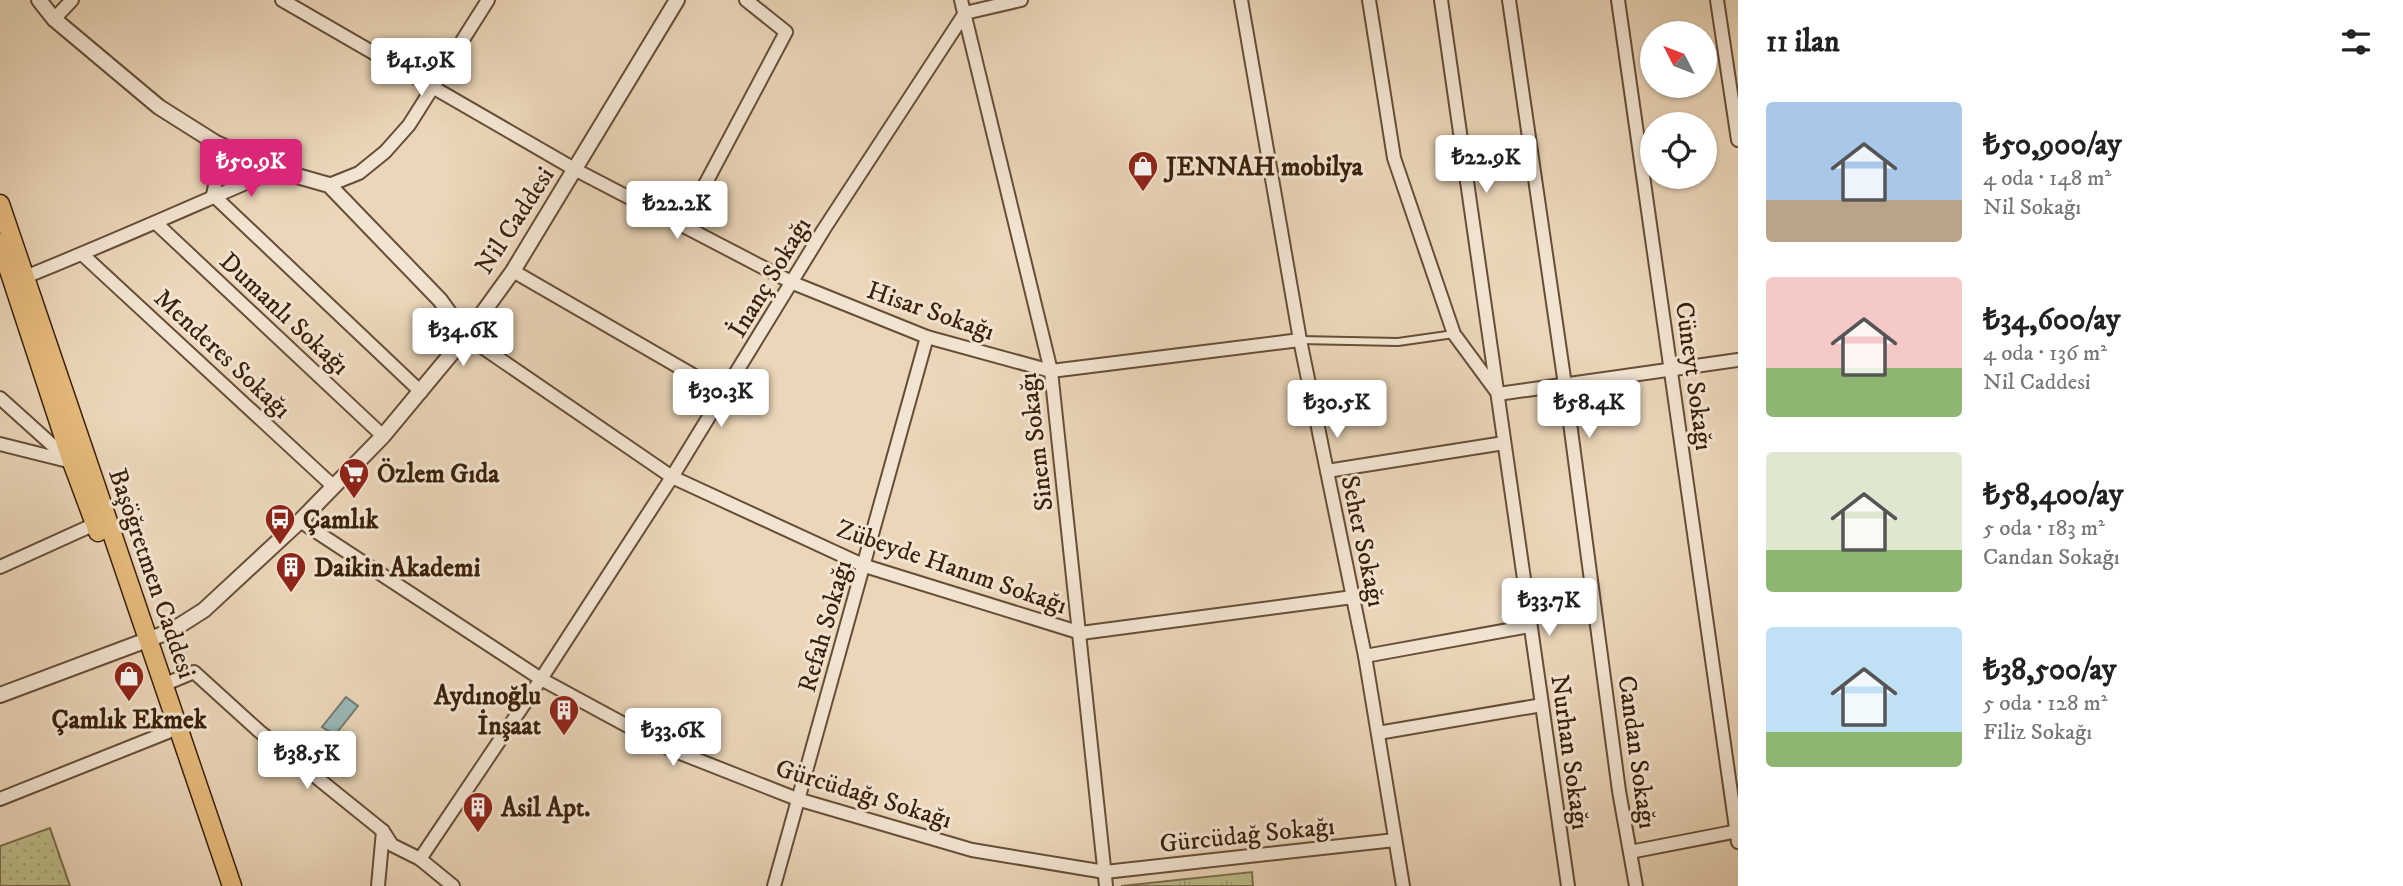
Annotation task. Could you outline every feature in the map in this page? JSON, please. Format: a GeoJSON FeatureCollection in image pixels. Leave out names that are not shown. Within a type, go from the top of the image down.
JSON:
{"type":"FeatureCollection","features":[{"type":"Feature","properties":{"kind":"main road","name":"Başöğretmen Caddesi"},"geometry":{"type":"LineString","coordinates":[[0,204],[72,462],[143,642],[163,685],[232,886]]}},
{"type":"Feature","properties":{"kind":"main road","name":"Başöğretmen Caddesi"},"geometry":{"type":"LineString","coordinates":[[0,243],[19,279],[89,471],[143,642],[168,732],[222,886]]}},
{"type":"Feature","properties":{"kind":"street"},"geometry":{"type":"LineString","coordinates":[[39,0],[54,19],[159,107],[216,143],[276,170],[330,185],[440,300],[466,336]]}},
{"type":"Feature","properties":{"kind":"street"},"geometry":{"type":"LineString","coordinates":[[54,19],[72,0]]}},
{"type":"Feature","properties":{"kind":"street","name":"Hisar Sokağı"},"geometry":{"type":"LineString","coordinates":[[282,0],[301,5],[576,170],[793,284],[927,337],[1051,371],[1300,340]]}},
{"type":"Feature","properties":{"kind":"street"},"geometry":{"type":"LineString","coordinates":[[330,185],[359,173],[385,152],[409,125],[488,0]]}},
{"type":"Feature","properties":{"kind":"street","name":"Nil Caddesi"},"geometry":{"type":"LineString","coordinates":[[0,695],[171,631],[204,610],[300,522],[383,436],[421,392],[513,271],[677,0]]}},
{"type":"Feature","properties":{"kind":"street"},"geometry":{"type":"LineString","coordinates":[[683,226],[786,32],[746,0]]}},
{"type":"Feature","properties":{"kind":"street"},"geometry":{"type":"LineString","coordinates":[[963,7],[1021,0]]}},
{"type":"Feature","properties":{"kind":"street","name":"Seher Sokağı"},"geometry":{"type":"LineString","coordinates":[[1241,0],[1300,340],[1353,597],[1403,886]]}},
{"type":"Feature","properties":{"kind":"street"},"geometry":{"type":"LineString","coordinates":[[1369,0],[1394,158],[1454,334],[1498,394],[1738,360]]}},
{"type":"Feature","properties":{"kind":"street","name":"Nurhan Sokağı"},"geometry":{"type":"LineString","coordinates":[[1441,0],[1568,886]]}},
{"type":"Feature","properties":{"kind":"street","name":"Candan Sokağı"},"geometry":{"type":"LineString","coordinates":[[1509,0],[1636,886]]}},
{"type":"Feature","properties":{"kind":"street","name":"Cüneyt Sokağı"},"geometry":{"type":"LineString","coordinates":[[1618,0],[1738,835]]}},
{"type":"Feature","properties":{"kind":"street"},"geometry":{"type":"LineString","coordinates":[[1717,0],[1738,140]]}},
{"type":"Feature","properties":{"kind":"street","name":"İnanç Sokağı"},"geometry":{"type":"LineString","coordinates":[[420,859],[672,477],[963,7]]}},
{"type":"Feature","properties":{"kind":"street","name":"Sinem Sokağı"},"geometry":{"type":"LineString","coordinates":[[963,7],[1051,371],[1106,886]]}},
{"type":"Feature","properties":{"kind":"street"},"geometry":{"type":"LineString","coordinates":[[213,195],[218,172],[216,143]]}},
{"type":"Feature","properties":{"kind":"street"},"geometry":{"type":"LineString","coordinates":[[19,279],[157,224],[213,195],[276,170]]}},
{"type":"Feature","properties":{"kind":"street"},"geometry":{"type":"LineString","coordinates":[[213,195],[421,392]]}},
{"type":"Feature","properties":{"kind":"street","name":"Dumanlı Sokağı"},"geometry":{"type":"LineString","coordinates":[[157,224],[383,436]]}},
{"type":"Feature","properties":{"kind":"street","name":"Menderes Sokağı"},"geometry":{"type":"LineString","coordinates":[[82,254],[333,486]]}},
{"type":"Feature","properties":{"kind":"street"},"geometry":{"type":"LineString","coordinates":[[513,271],[724,393]]}},
{"type":"Feature","properties":{"kind":"street","name":"Zübeyde Hanım Sokağı"},"geometry":{"type":"LineString","coordinates":[[466,336],[672,477],[865,566],[1081,633],[1353,597]]}},
{"type":"Feature","properties":{"kind":"street","name":"Refah Sokağı"},"geometry":{"type":"LineString","coordinates":[[774,886],[927,337]]}},
{"type":"Feature","properties":{"kind":"street"},"geometry":{"type":"LineString","coordinates":[[0,398],[72,462],[89,471]]}},
{"type":"Feature","properties":{"kind":"street"},"geometry":{"type":"LineString","coordinates":[[1327,471],[1504,443]]}},
{"type":"Feature","properties":{"kind":"street"},"geometry":{"type":"LineString","coordinates":[[0,444],[72,462]]}},
{"type":"Feature","properties":{"kind":"street","name":"Gürcüdağı Sokağı"},"geometry":{"type":"LineString","coordinates":[[300,522],[541,679],[670,749],[797,799],[972,850],[1105,872]]}},
{"type":"Feature","properties":{"kind":"street"},"geometry":{"type":"LineString","coordinates":[[0,567],[95,524]]}},
{"type":"Feature","properties":{"kind":"street"},"geometry":{"type":"LineString","coordinates":[[1364,656],[1530,626]]}},
{"type":"Feature","properties":{"kind":"street"},"geometry":{"type":"LineString","coordinates":[[163,685],[194,672],[259,731],[383,831],[392,845],[420,859],[453,886]]}},
{"type":"Feature","properties":{"kind":"street"},"geometry":{"type":"LineString","coordinates":[[1378,733],[1542,705]]}},
{"type":"Feature","properties":{"kind":"street"},"geometry":{"type":"LineString","coordinates":[[0,799],[168,732]]}},
{"type":"Feature","properties":{"kind":"street"},"geometry":{"type":"LineString","coordinates":[[378,886],[383,831]]}},
{"type":"Feature","properties":{"kind":"street"},"geometry":{"type":"LineString","coordinates":[[1630,852],[1738,835]]}},
{"type":"Feature","properties":{"kind":"street","name":"Gürcüdağ Sokağı"},"geometry":{"type":"LineString","coordinates":[[1105,872],[1395,840]]}},
{"type":"Feature","properties":{"kind":"lane"},"geometry":{"type":"LineString","coordinates":[[1300,340],[1398,342],[1454,334]]}},
{"type":"Feature","properties":{"kind":"green space"},"geometry":{"type":"Polygon","coordinates":[[[50,828],[70,886],[0,886],[0,846],[50,828]]]}},
{"type":"Feature","properties":{"kind":"green space"},"geometry":{"type":"Polygon","coordinates":[[[1252,872],[1253,886],[1121,886],[1252,872]]]}},
{"type":"Feature","properties":{"kind":"water"},"geometry":{"type":"Polygon","coordinates":[[[346,697],[358,706],[335,735],[322,727],[346,697]]]}},
{"type":"Feature","properties":{"kind":"place","name":"JENNAH mobilya"},"geometry":{"type":"Point","coordinates":[1143,193]}},
{"type":"Feature","properties":{"kind":"place","name":"Özlem Gıda"},"geometry":{"type":"Point","coordinates":[354,500]}},
{"type":"Feature","properties":{"kind":"place","name":"Çamlık"},"geometry":{"type":"Point","coordinates":[280,546]}},
{"type":"Feature","properties":{"kind":"place","name":"Daikin Akademi"},"geometry":{"type":"Point","coordinates":[291,594]}},
{"type":"Feature","properties":{"kind":"place","name":"Çamlık Ekmek"},"geometry":{"type":"Point","coordinates":[129,703]}},
{"type":"Feature","properties":{"kind":"place","name":"Aydınoğlu İnşaat"},"geometry":{"type":"Point","coordinates":[564,737]}},
{"type":"Feature","properties":{"kind":"place","name":"Asil Apt."},"geometry":{"type":"Point","coordinates":[478,834]}}]}
